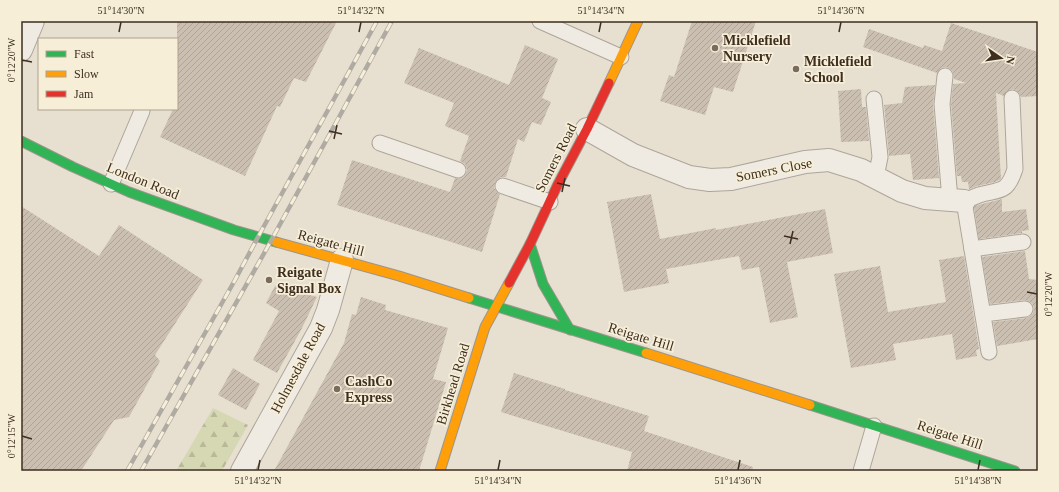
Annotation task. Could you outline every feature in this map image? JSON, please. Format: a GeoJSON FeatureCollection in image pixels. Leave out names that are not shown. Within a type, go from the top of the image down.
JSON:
{"type":"FeatureCollection","features":[{"type":"Feature","properties":{"kind":"main road","name":"Somers Road"},"geometry":{"type":"LineString","coordinates":[[496,307],[530,244],[638,21]]}},
{"type":"Feature","properties":{"kind":"main road","name":"London Road"},"geometry":{"type":"LineString","coordinates":[[21,141],[111,184],[156,202],[258,237]]}},
{"type":"Feature","properties":{"kind":"main road","name":"Reigate Hill"},"geometry":{"type":"LineString","coordinates":[[258,237],[399,276],[1015,471]]}},
{"type":"Feature","properties":{"kind":"main road"},"geometry":{"type":"LineString","coordinates":[[530,244],[543,284],[570,330]]}},
{"type":"Feature","properties":{"kind":"main road","name":"Birkhead Road"},"geometry":{"type":"LineString","coordinates":[[440,471],[485,327],[496,307]]}},
{"type":"Feature","properties":{"kind":"street"},"geometry":{"type":"LineString","coordinates":[[21,50],[33,21]]}},
{"type":"Feature","properties":{"kind":"street","name":"Somers Close"},"geometry":{"type":"LineString","coordinates":[[587,129],[633,155],[689,177],[710,180],[731,179],[806,162],[829,160],[861,170],[902,191],[925,198],[957,201]]}},
{"type":"Feature","properties":{"kind":"street","name":"Holmesdale Road"},"geometry":{"type":"LineString","coordinates":[[242,471],[320,328],[328,310],[342,260]]}},
{"type":"Feature","properties":{"kind":"lane"},"geometry":{"type":"LineString","coordinates":[[540,21],[621,57]]}},
{"type":"Feature","properties":{"kind":"lane"},"geometry":{"type":"LineString","coordinates":[[945,76],[942,104],[957,201],[972,249],[989,352]]}},
{"type":"Feature","properties":{"kind":"lane"},"geometry":{"type":"LineString","coordinates":[[957,201],[997,192],[1006,186],[1012,179],[1015,169],[1012,98]]}},
{"type":"Feature","properties":{"kind":"lane"},"geometry":{"type":"LineString","coordinates":[[874,99],[880,157],[876,177]]}},
{"type":"Feature","properties":{"kind":"lane"},"geometry":{"type":"LineString","coordinates":[[111,184],[142,111]]}},
{"type":"Feature","properties":{"kind":"lane"},"geometry":{"type":"LineString","coordinates":[[380,143],[458,170]]}},
{"type":"Feature","properties":{"kind":"lane"},"geometry":{"type":"LineString","coordinates":[[503,186],[550,202]]}},
{"type":"Feature","properties":{"kind":"lane"},"geometry":{"type":"LineString","coordinates":[[972,249],[1023,242]]}},
{"type":"Feature","properties":{"kind":"lane"},"geometry":{"type":"LineString","coordinates":[[983,314],[1025,309]]}},
{"type":"Feature","properties":{"kind":"lane"},"geometry":{"type":"LineString","coordinates":[[861,471],[874,426]]}},
{"type":"Feature","properties":{"kind":"green space"},"geometry":{"type":"Polygon","coordinates":[[[213,408],[248,425],[222,471],[176,471],[213,408]]]}},
{"type":"Feature","properties":{"kind":"building"},"geometry":{"type":"Polygon","coordinates":[[[177,21],[337,21],[306,82],[294,78],[280,107],[277,106],[245,176],[160,137],[173,110],[178,110],[177,21]]]}},
{"type":"Feature","properties":{"kind":"building","name":"Micklefield Nursery"},"geometry":{"type":"Polygon","coordinates":[[[692,21],[756,21],[733,92],[714,87],[705,115],[660,101],[669,75],[674,77],[692,21]]]}},
{"type":"Feature","properties":{"kind":"building"},"geometry":{"type":"Polygon","coordinates":[[[951,23],[1038,52],[1038,96],[1021,97],[1016,90],[1012,89],[1007,91],[1004,96],[996,93],[1001,179],[969,189],[968,182],[962,182],[961,176],[957,176],[951,104],[953,84],[966,83],[954,79],[953,72],[946,67],[941,68],[937,73],[863,47],[869,29],[923,48],[924,45],[942,51],[951,23]]]}},
{"type":"Feature","properties":{"kind":"building"},"geometry":{"type":"Polygon","coordinates":[[[525,45],[558,59],[542,98],[551,102],[541,125],[532,122],[524,142],[518,139],[506,177],[501,177],[495,183],[494,188],[500,194],[482,252],[337,205],[352,160],[450,192],[455,178],[460,179],[464,177],[467,169],[465,164],[460,161],[469,136],[445,126],[454,103],[404,83],[419,48],[509,85],[525,45]]]}},
{"type":"Feature","properties":{"kind":"building"},"geometry":{"type":"Polygon","coordinates":[[[935,85],[933,105],[939,178],[913,180],[910,154],[889,156],[884,105],[902,103],[905,87],[935,85]]]}},
{"type":"Feature","properties":{"kind":"building"},"geometry":{"type":"Polygon","coordinates":[[[861,89],[862,107],[866,107],[869,141],[841,142],[838,91],[861,89]]]}},
{"type":"Feature","properties":{"kind":"building"},"geometry":{"type":"Polygon","coordinates":[[[651,194],[660,239],[825,209],[833,253],[787,262],[798,317],[770,323],[759,267],[742,270],[739,256],[666,269],[669,283],[624,292],[607,202],[651,194]]]}},
{"type":"Feature","properties":{"kind":"building"},"geometry":{"type":"Polygon","coordinates":[[[1002,199],[1002,212],[1026,209],[1029,230],[1022,231],[1022,233],[979,239],[974,208],[975,206],[1002,199]]]}},
{"type":"Feature","properties":{"kind":"building"},"geometry":{"type":"Polygon","coordinates":[[[21,206],[99,256],[119,225],[203,280],[155,355],[160,361],[129,417],[114,420],[81,471],[21,471],[21,206]]]}},
{"type":"Feature","properties":{"kind":"building"},"geometry":{"type":"Polygon","coordinates":[[[1025,251],[1029,279],[1038,280],[1038,339],[997,346],[993,322],[1026,318],[1033,313],[1034,308],[1032,303],[1024,300],[990,304],[982,257],[1025,251]]]}},
{"type":"Feature","properties":{"kind":"building"},"geometry":{"type":"Polygon","coordinates":[[[964,256],[979,349],[976,350],[977,356],[956,360],[952,334],[893,344],[896,360],[851,368],[834,274],[880,266],[888,312],[946,302],[939,260],[964,256]]]}},
{"type":"Feature","properties":{"kind":"building"},"geometry":{"type":"Polygon","coordinates":[[[275,286],[317,297],[301,330],[277,373],[253,360],[279,311],[266,303],[275,286]]]}},
{"type":"Feature","properties":{"kind":"building"},"geometry":{"type":"Polygon","coordinates":[[[361,297],[386,305],[385,310],[448,328],[433,379],[446,382],[419,471],[274,471],[344,343],[352,314],[356,315],[361,297]]]}},
{"type":"Feature","properties":{"kind":"building"},"geometry":{"type":"Polygon","coordinates":[[[233,368],[260,384],[246,410],[218,395],[233,368]]]}},
{"type":"Feature","properties":{"kind":"building"},"geometry":{"type":"Polygon","coordinates":[[[514,373],[649,416],[644,431],[753,467],[752,471],[627,471],[632,452],[501,412],[514,373]]]}},
{"type":"Feature","properties":{"kind":"railway"},"geometry":{"type":"LineString","coordinates":[[127,471],[235,280],[377,21]]}},
{"type":"Feature","properties":{"kind":"railway"},"geometry":{"type":"LineString","coordinates":[[141,471],[262,257],[392,21]]}},
{"type":"Feature","properties":{"kind":"traffic: fast"},"geometry":{"type":"LineString","coordinates":[[21,141],[73,167],[129,192],[234,230],[276,242]]}},
{"type":"Feature","properties":{"kind":"traffic: fast"},"geometry":{"type":"LineString","coordinates":[[530,244],[543,284],[570,330]]}},
{"type":"Feature","properties":{"kind":"traffic: fast"},"geometry":{"type":"LineString","coordinates":[[469,298],[646,353]]}},
{"type":"Feature","properties":{"kind":"traffic: fast"},"geometry":{"type":"LineString","coordinates":[[810,405],[1015,471]]}},
{"type":"Feature","properties":{"kind":"traffic: slow"},"geometry":{"type":"LineString","coordinates":[[609,83],[638,21]]}},
{"type":"Feature","properties":{"kind":"traffic: slow"},"geometry":{"type":"LineString","coordinates":[[276,242],[399,276],[469,298]]}},
{"type":"Feature","properties":{"kind":"traffic: slow"},"geometry":{"type":"LineString","coordinates":[[440,471],[485,327],[509,283]]}},
{"type":"Feature","properties":{"kind":"traffic: slow"},"geometry":{"type":"LineString","coordinates":[[646,353],[810,405]]}},
{"type":"Feature","properties":{"kind":"traffic: jam"},"geometry":{"type":"LineString","coordinates":[[509,283],[530,244],[558,184],[609,83]]}},
{"type":"Feature","properties":{"kind":"place","name":"Micklefield Nursery"},"geometry":{"type":"Point","coordinates":[715,48]}},
{"type":"Feature","properties":{"kind":"place","name":"Micklefield School"},"geometry":{"type":"Point","coordinates":[796,69]}},
{"type":"Feature","properties":{"kind":"place","name":"Reigate Signal Box"},"geometry":{"type":"Point","coordinates":[269,280]}},
{"type":"Feature","properties":{"kind":"place","name":"CashCo Express"},"geometry":{"type":"Point","coordinates":[337,389]}}]}
